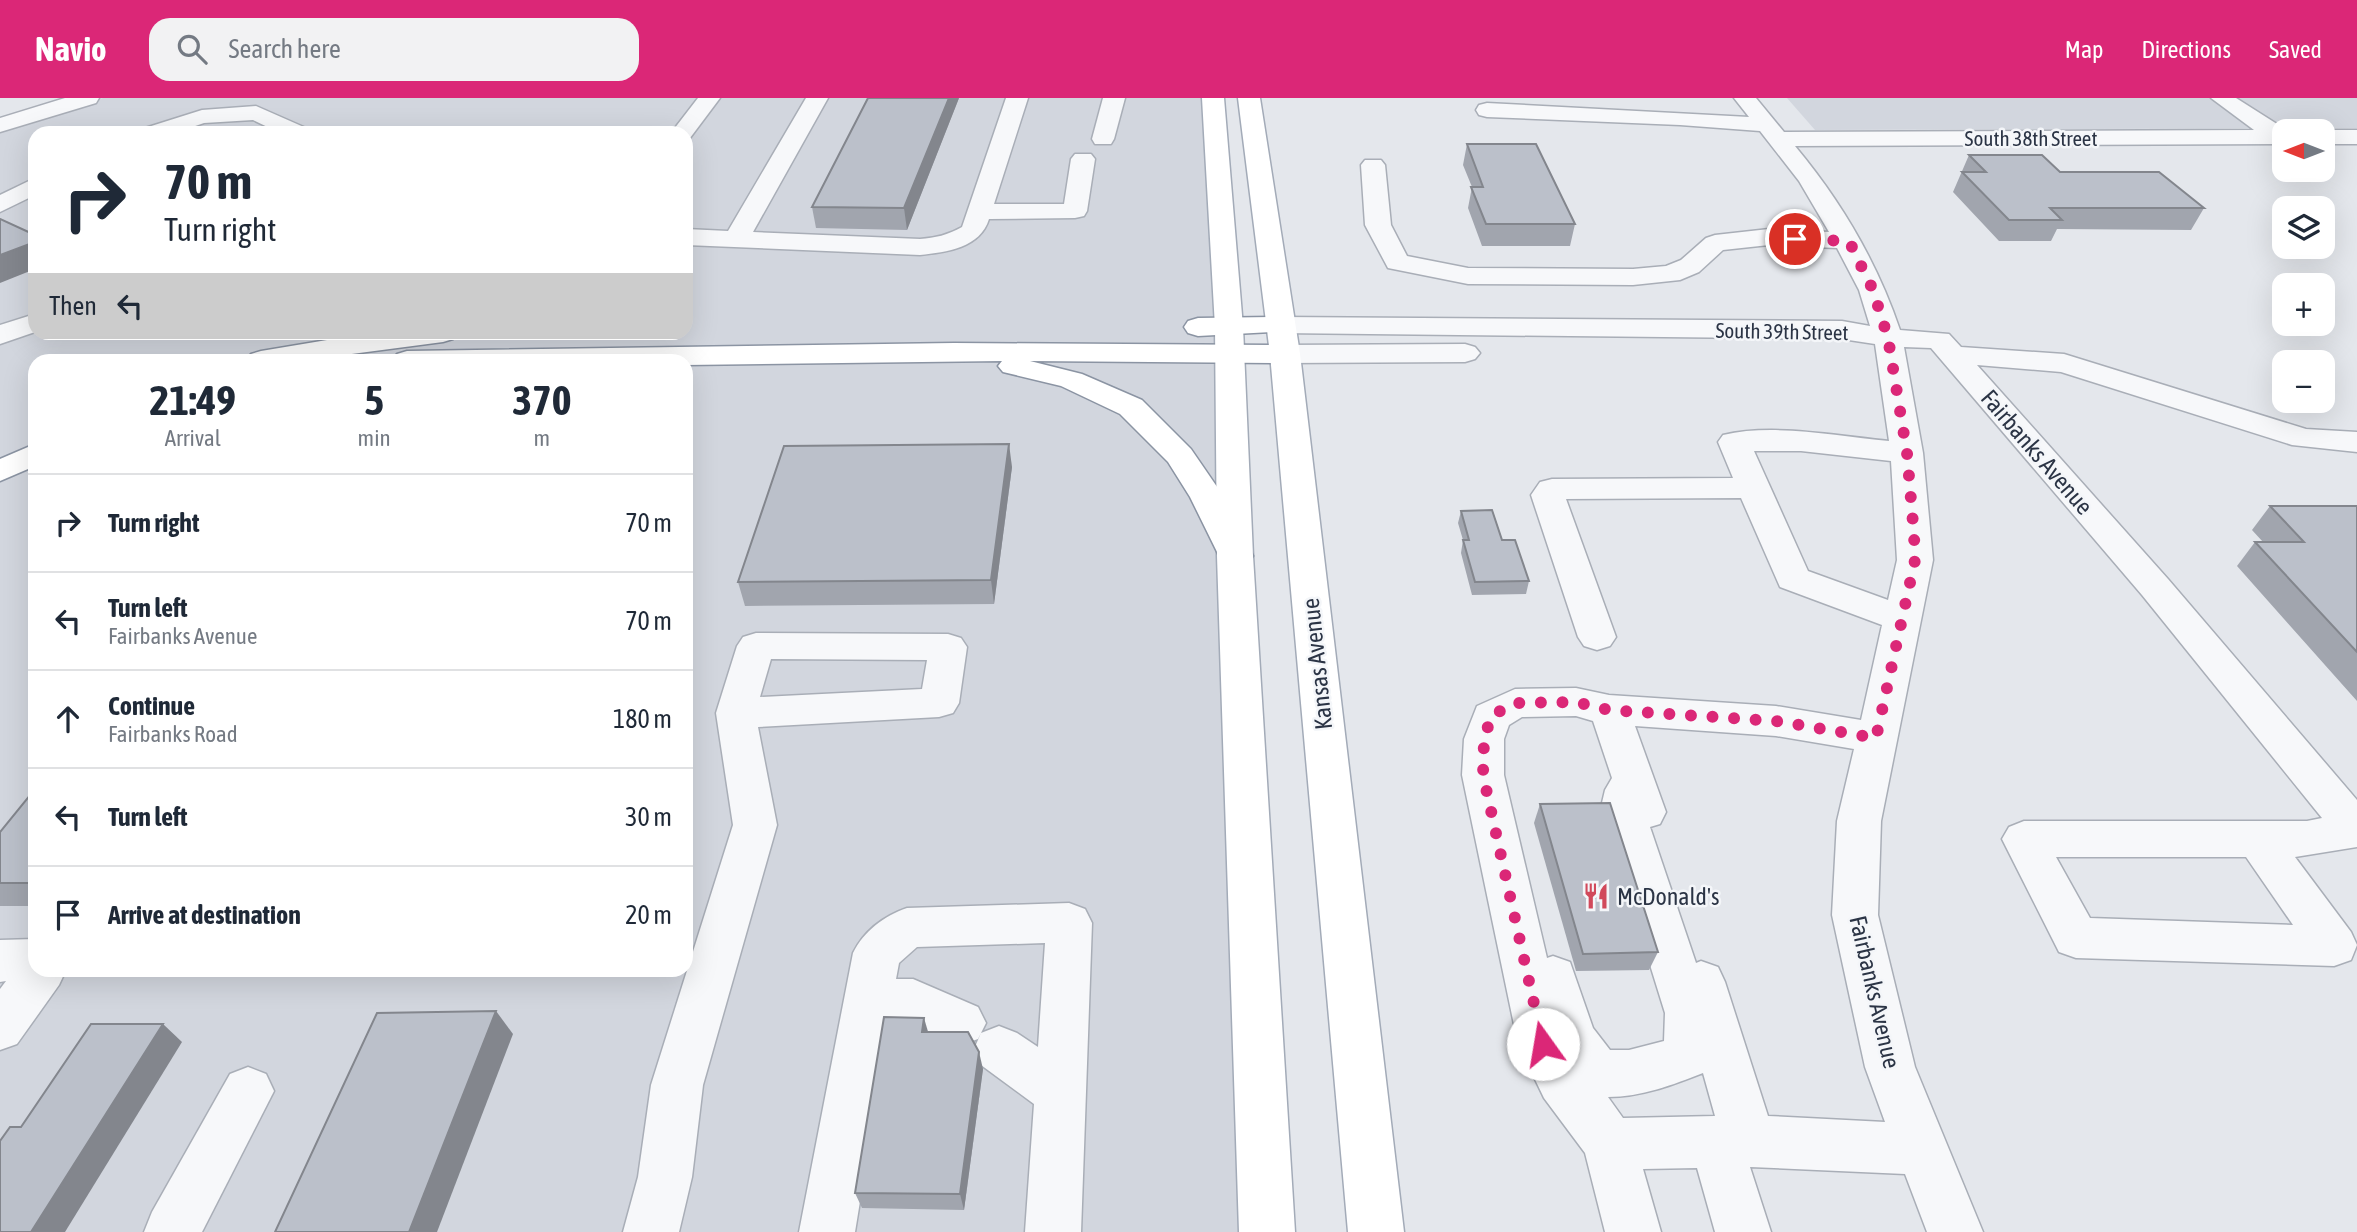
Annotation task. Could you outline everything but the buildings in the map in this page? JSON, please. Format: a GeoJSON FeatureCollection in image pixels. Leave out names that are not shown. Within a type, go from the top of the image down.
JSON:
{"type":"FeatureCollection","features":[{"type":"Feature","properties":{"kind":"main road"},"geometry":{"type":"LineString","coordinates":[[1213,98],[1229,340],[1235,556],[1267,1232]]}},
{"type":"Feature","properties":{"kind":"main road","name":"Kansas Avenue"},"geometry":{"type":"LineString","coordinates":[[1249,98],[1282,340],[1376,1232]]}},
{"type":"Feature","properties":{"kind":"main road"},"geometry":{"type":"LineString","coordinates":[[714,329],[1282,340]]}},
{"type":"Feature","properties":{"kind":"main road"},"geometry":{"type":"LineString","coordinates":[[294,354],[382,340]]}},
{"type":"Feature","properties":{"kind":"main road"},"geometry":{"type":"LineString","coordinates":[[693,356],[954,352],[1229,340]]}},
{"type":"Feature","properties":{"kind":"main road"},"geometry":{"type":"LineString","coordinates":[[954,352],[1071,380],[1131,407],[1180,456],[1208,497],[1235,556]]}},
{"type":"Feature","properties":{"kind":"main road"},"geometry":{"type":"LineString","coordinates":[[0,444],[28,434]]}},
{"type":"Feature","properties":{"kind":"main road"},"geometry":{"type":"LineString","coordinates":[[0,471],[28,457]]}},
{"type":"Feature","properties":{"kind":"street"},"geometry":{"type":"LineString","coordinates":[[0,125],[88,98]]}},
{"type":"Feature","properties":{"kind":"street"},"geometry":{"type":"LineString","coordinates":[[687,126],[709,98]]}},
{"type":"Feature","properties":{"kind":"street"},"geometry":{"type":"LineString","coordinates":[[736,239],[817,98]]}},
{"type":"Feature","properties":{"kind":"street"},"geometry":{"type":"LineString","coordinates":[[693,237],[920,247],[941,245],[973,231],[1017,98]]}},
{"type":"Feature","properties":{"kind":"street"},"geometry":{"type":"LineString","coordinates":[[1103,139],[1114,98]]}},
{"type":"Feature","properties":{"kind":"street","name":"Fairbanks Avenue"},"geometry":{"type":"LineString","coordinates":[[1745,98],[1809,178],[1848,241],[1873,290],[1888,338],[1907,453],[1915,560],[1859,821],[1855,915],[1891,1067],[1955,1232]]}},
{"type":"Feature","properties":{"kind":"street"},"geometry":{"type":"LineString","coordinates":[[2222,98],[2272,131]]}},
{"type":"Feature","properties":{"kind":"street","name":"South 38th Street"},"geometry":{"type":"LineString","coordinates":[[1487,110],[1679,118],[1773,132],[2272,137]]}},
{"type":"Feature","properties":{"kind":"street"},"geometry":{"type":"LineString","coordinates":[[174,126],[202,117],[256,113],[283,126]]}},
{"type":"Feature","properties":{"kind":"street"},"geometry":{"type":"LineString","coordinates":[[2335,137],[2357,137]]}},
{"type":"Feature","properties":{"kind":"street"},"geometry":{"type":"LineString","coordinates":[[980,212],[1075,211],[1083,159]]}},
{"type":"Feature","properties":{"kind":"street"},"geometry":{"type":"LineString","coordinates":[[1373,165],[1378,225],[1397,262],[1468,276],[1633,277],[1671,274],[1690,266],[1715,243],[1724,241],[1769,237],[1848,241]]}},
{"type":"Feature","properties":{"kind":"street"},"geometry":{"type":"LineString","coordinates":[[0,205],[28,189]]}},
{"type":"Feature","properties":{"kind":"street"},"geometry":{"type":"LineString","coordinates":[[0,335],[28,325]]}},
{"type":"Feature","properties":{"kind":"street","name":"South 39th Street"},"geometry":{"type":"LineString","coordinates":[[1282,340],[1846,351],[1888,338],[1939,340],[1956,360]]}},
{"type":"Feature","properties":{"kind":"street"},"geometry":{"type":"LineString","coordinates":[[1956,360],[2001,357],[2064,363],[2303,438],[2357,442]]}},
{"type":"Feature","properties":{"kind":"street","name":"Fairbanks Avenue"},"geometry":{"type":"LineString","coordinates":[[1956,360],[2155,587],[2356,828]]}},
{"type":"Feature","properties":{"kind":"street"},"geometry":{"type":"LineString","coordinates":[[1902,618],[1793,579],[1734,442],[1801,441],[1907,453]]}},
{"type":"Feature","properties":{"kind":"street"},"geometry":{"type":"LineString","coordinates":[[1597,637],[1548,495],[1552,489],[1754,488]]}},
{"type":"Feature","properties":{"kind":"street"},"geometry":{"type":"LineString","coordinates":[[651,1232],[665,1177],[677,1085],[755,825],[736,713],[756,646],[948,647],[939,703],[736,713]]}},
{"type":"Feature","properties":{"kind":"street"},"geometry":{"type":"LineString","coordinates":[[1633,1232],[1609,1144],[1592,1117],[1562,1081],[1543,1044],[1483,775],[1484,740],[1491,716],[1515,703],[1576,702],[1609,710],[1776,721],[1876,738]]}},
{"type":"Feature","properties":{"kind":"street"},"geometry":{"type":"LineString","coordinates":[[1609,710],[1686,929],[1732,1141],[1743,1232]]}},
{"type":"Feature","properties":{"kind":"street"},"geometry":{"type":"LineString","coordinates":[[1483,775],[1492,776],[1504,785],[1566,1027],[1581,1059],[1608,1076],[1652,1070],[1689,1055],[1689,1013],[1622,807],[1626,790],[1636,787]]}},
{"type":"Feature","properties":{"kind":"street"},"geometry":{"type":"LineString","coordinates":[[2258,839],[2334,946],[2076,938],[2024,839],[2258,839],[2307,839],[2356,828]]}},
{"type":"Feature","properties":{"kind":"street"},"geometry":{"type":"LineString","coordinates":[[827,1232],[877,953],[907,928],[1069,923],[1053,1232]]}},
{"type":"Feature","properties":{"kind":"street"},"geometry":{"type":"LineString","coordinates":[[0,961],[28,960]]}},
{"type":"Feature","properties":{"kind":"street"},"geometry":{"type":"LineString","coordinates":[[0,1028],[37,977]]}},
{"type":"Feature","properties":{"kind":"street"},"geometry":{"type":"LineString","coordinates":[[869,1001],[913,1001],[980,1036],[1060,1093]]}},
{"type":"Feature","properties":{"kind":"street"},"geometry":{"type":"LineString","coordinates":[[172,1232],[248,1091]]}},
{"type":"Feature","properties":{"kind":"street"},"geometry":{"type":"LineString","coordinates":[[1609,1144],[1732,1141],[1923,1149]]}},
{"type":"Feature","properties":{"kind":"shaded area"},"geometry":{"type":"Polygon","coordinates":[[[103,98],[1213,98],[1271,1232],[0,1232],[0,129],[103,98]]]}},
{"type":"Feature","properties":{"kind":"shaded area"},"geometry":{"type":"Polygon","coordinates":[[[1787,98],[2357,98],[2357,128],[2335,128],[2335,119],[2272,119],[2272,128],[1815,130],[1787,98]]]}},
{"type":"Feature","properties":{"kind":"place","name":"McDonald's"},"geometry":{"type":"Point","coordinates":[1596,896]}},
{"type":"Feature","properties":{"kind":"route"},"geometry":{"type":"LineString","coordinates":[[1543,1044],[1483,775],[1484,740],[1491,716],[1515,703],[1576,702],[1609,710],[1776,721],[1876,738],[1915,560],[1905,436],[1888,338],[1873,290],[1851,245],[1848,241],[1795,239]]}}]}
